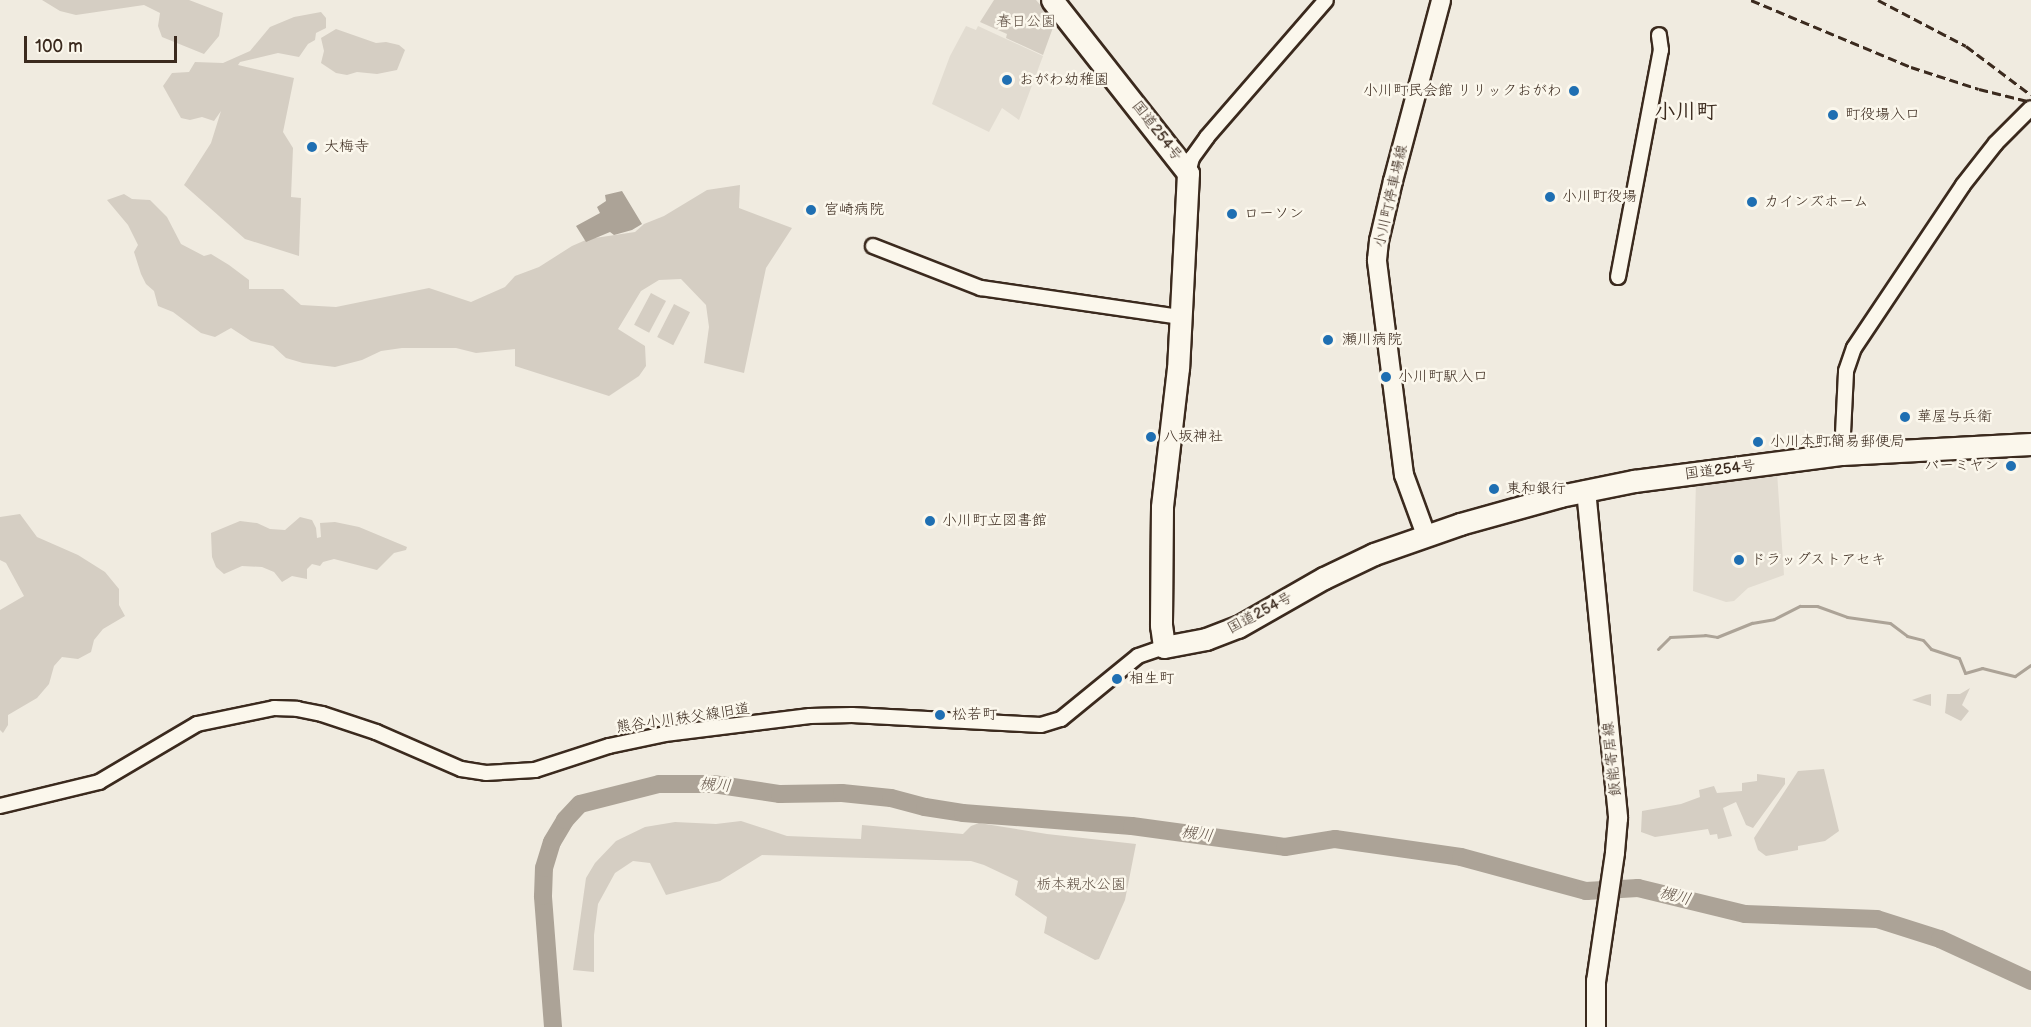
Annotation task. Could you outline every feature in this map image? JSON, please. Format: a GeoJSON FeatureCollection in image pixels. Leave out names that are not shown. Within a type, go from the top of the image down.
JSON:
{"type":"FeatureCollection","features":[{"type":"Feature","properties":{"kind":"highway","name":"国道254号"},"geometry":{"type":"LineString","coordinates":[[1052,0],[1188,173],[1174,416],[1162,507],[1161,625],[1164,647],[1206,639],[1238,627],[1324,578],[1374,554],[1425,535],[1586,490],[1842,454],[2031,444]]}},
{"type":"Feature","properties":{"kind":"main road","name":"小川町停車場線"},"geometry":{"type":"LineString","coordinates":[[1425,535],[1404,475],[1377,260],[1391,191],[1441,0]]}},
{"type":"Feature","properties":{"kind":"main road","name":"飯能寄居線"},"geometry":{"type":"LineString","coordinates":[[1586,490],[1616,797],[1617,835],[1596,981],[1596,1027]]}},
{"type":"Feature","properties":{"kind":"street"},"geometry":{"type":"LineString","coordinates":[[1188,173],[1192,158],[1207,137],[1326,0]]}},
{"type":"Feature","properties":{"kind":"street"},"geometry":{"type":"LineString","coordinates":[[1618,277],[1661,50],[1659,35]]}},
{"type":"Feature","properties":{"kind":"street"},"geometry":{"type":"LineString","coordinates":[[1842,454],[1846,371],[1854,348],[1963,185],[1996,143],[2031,108]]}},
{"type":"Feature","properties":{"kind":"street"},"geometry":{"type":"LineString","coordinates":[[873,246],[981,288],[1180,317]]}},
{"type":"Feature","properties":{"kind":"street","name":"熊谷小川秩父線旧道"},"geometry":{"type":"LineString","coordinates":[[0,806],[99,782],[197,724],[274,708],[297,709],[322,714],[381,734],[461,769],[486,773],[535,770],[609,746],[665,734],[810,716],[852,715],[1041,725],[1061,720],[1138,656],[1164,647]]}},
{"type":"Feature","properties":{"kind":"shaded area"},"geometry":{"type":"Polygon","coordinates":[[[966,26],[976,30],[978,26],[1043,56],[1019,120],[1002,108],[989,132],[932,104],[950,56],[966,26]]]}},
{"type":"Feature","properties":{"kind":"shaded area"},"geometry":{"type":"Polygon","coordinates":[[[622,191],[642,224],[632,230],[614,235],[610,232],[586,242],[576,226],[600,213],[597,207],[606,201],[605,195],[622,191]]]}},
{"type":"Feature","properties":{"kind":"shaded area"},"geometry":{"type":"Polygon","coordinates":[[[1777,472],[1784,575],[1748,588],[1734,601],[1726,602],[1693,591],[1696,482],[1777,472]]]}},
{"type":"Feature","properties":{"kind":"green space"},"geometry":{"type":"Polygon","coordinates":[[[42,0],[189,0],[223,13],[219,36],[204,54],[162,37],[158,26],[160,13],[144,5],[76,15],[60,11],[42,0]]]}},
{"type":"Feature","properties":{"kind":"green space","name":"春日公園"},"geometry":{"type":"Polygon","coordinates":[[[994,0],[1036,0],[1055,22],[1043,55],[1006,38],[1007,34],[980,22],[994,0]]]}},
{"type":"Feature","properties":{"kind":"green space"},"geometry":{"type":"Polygon","coordinates":[[[321,12],[326,18],[326,28],[316,33],[315,40],[308,44],[299,57],[278,53],[240,62],[238,65],[294,78],[283,132],[293,148],[291,197],[301,198],[299,256],[245,239],[184,185],[211,143],[221,111],[214,121],[202,117],[190,120],[181,118],[163,86],[172,73],[189,72],[195,62],[223,63],[250,51],[270,27],[294,17],[321,12]]]}},
{"type":"Feature","properties":{"kind":"green space"},"geometry":{"type":"Polygon","coordinates":[[[336,29],[376,43],[386,42],[399,45],[405,50],[397,70],[377,74],[357,72],[347,75],[336,73],[321,63],[324,51],[321,38],[336,29]]]}},
{"type":"Feature","properties":{"kind":"green space"},"geometry":{"type":"Polygon","coordinates":[[[740,185],[739,208],[792,228],[766,268],[744,373],[704,363],[709,327],[706,305],[681,279],[659,280],[641,291],[618,329],[645,346],[646,366],[639,376],[609,396],[515,366],[515,349],[476,353],[456,348],[402,348],[381,351],[362,360],[335,367],[303,363],[286,358],[273,346],[251,341],[231,328],[215,337],[201,333],[173,312],[158,306],[154,291],[146,284],[141,274],[134,252],[138,245],[128,225],[107,200],[124,194],[132,199],[150,200],[167,217],[181,244],[204,256],[211,254],[229,265],[249,280],[249,289],[283,289],[301,305],[336,307],[429,288],[471,302],[505,287],[515,276],[539,267],[572,246],[588,239],[635,232],[644,224],[664,216],[707,190],[740,185]]]}},
{"type":"Feature","properties":{"kind":"green space"},"geometry":{"type":"Polygon","coordinates":[[[651,293],[666,301],[649,333],[634,325],[651,293]]]}},
{"type":"Feature","properties":{"kind":"green space"},"geometry":{"type":"Polygon","coordinates":[[[674,304],[690,312],[673,345],[657,337],[674,304]]]}},
{"type":"Feature","properties":{"kind":"green space"},"geometry":{"type":"Polygon","coordinates":[[[20,514],[37,537],[78,555],[105,572],[119,589],[119,605],[125,616],[103,629],[94,640],[91,652],[78,659],[62,657],[54,666],[49,684],[37,698],[8,715],[8,725],[3,733],[0,730],[0,610],[24,596],[6,563],[0,560],[0,517],[20,514]]]}},
{"type":"Feature","properties":{"kind":"green space"},"geometry":{"type":"Polygon","coordinates":[[[300,517],[312,520],[317,538],[321,537],[320,523],[335,522],[359,527],[407,547],[406,550],[394,553],[377,570],[334,559],[323,562],[320,566],[312,564],[307,569],[307,579],[292,576],[282,582],[274,572],[262,567],[242,566],[224,574],[216,567],[212,557],[211,533],[240,521],[257,523],[270,529],[285,530],[300,517]]]}},
{"type":"Feature","properties":{"kind":"green space"},"geometry":{"type":"Polygon","coordinates":[[[1970,688],[1962,705],[1969,711],[1961,721],[1945,713],[1947,694],[1960,694],[1970,688]]]}},
{"type":"Feature","properties":{"kind":"green space"},"geometry":{"type":"Polygon","coordinates":[[[1931,694],[1931,706],[1912,700],[1926,695],[1931,694]]]}},
{"type":"Feature","properties":{"kind":"green space"},"geometry":{"type":"Polygon","coordinates":[[[1824,769],[1839,831],[1825,841],[1798,846],[1798,850],[1766,856],[1758,850],[1754,838],[1798,771],[1824,769]]]}},
{"type":"Feature","properties":{"kind":"green space"},"geometry":{"type":"Polygon","coordinates":[[[1757,774],[1785,778],[1785,784],[1753,828],[1746,825],[1736,802],[1723,808],[1732,836],[1718,839],[1717,834],[1710,835],[1708,829],[1655,837],[1641,832],[1642,811],[1681,804],[1700,797],[1699,790],[1714,786],[1717,793],[1742,791],[1742,783],[1757,781],[1757,774]]]}},
{"type":"Feature","properties":{"kind":"green space","name":"栃本親水公園"},"geometry":{"type":"Polygon","coordinates":[[[741,821],[787,836],[861,839],[862,825],[963,834],[971,826],[979,823],[1047,834],[1136,844],[1125,900],[1099,959],[1095,960],[1044,933],[1047,917],[1015,895],[1018,881],[984,865],[971,861],[762,855],[720,881],[666,895],[650,863],[633,861],[615,873],[598,904],[594,935],[594,972],[573,970],[586,878],[595,863],[616,841],[645,827],[675,822],[716,824],[741,821]]]}},
{"type":"Feature","properties":{"kind":"waterway"},"geometry":{"type":"LineString","coordinates":[[1658,649],[1670,637],[1705,635],[1717,637],[1752,623],[1774,619],[1800,606],[1817,606],[1847,617],[1890,623],[1907,636],[1923,640],[1931,649],[1959,658],[1965,673],[1982,668],[2015,676],[2031,665]]}},
{"type":"Feature","properties":{"kind":"waterway","name":"槻川"},"geometry":{"type":"LineString","coordinates":[[553,1027],[543,896],[544,868],[552,842],[565,820],[580,804],[659,784],[713,784],[780,794],[842,793],[891,798],[925,807],[963,813],[1132,826],[1285,847],[1335,839],[1461,857],[1586,891],[1638,888],[1745,914],[1877,919],[1940,939],[2031,981]]}},
{"type":"Feature","properties":{"kind":"railway"},"geometry":{"type":"LineString","coordinates":[[1751,0],[1911,67],[1979,89],[2031,102]]}},
{"type":"Feature","properties":{"kind":"railway"},"geometry":{"type":"LineString","coordinates":[[1878,0],[1966,46],[2031,95]]}},
{"type":"Feature","properties":{"kind":"place","name":"おがわ幼稚園"},"geometry":{"type":"Point","coordinates":[1007,80]}},
{"type":"Feature","properties":{"kind":"place","name":"小川町民会館 リリックおがわ"},"geometry":{"type":"Point","coordinates":[1574,91]}},
{"type":"Feature","properties":{"kind":"place","name":"町役場入口"},"geometry":{"type":"Point","coordinates":[1833,115]}},
{"type":"Feature","properties":{"kind":"place","name":"大梅寺"},"geometry":{"type":"Point","coordinates":[312,147]}},
{"type":"Feature","properties":{"kind":"place","name":"小川町役場"},"geometry":{"type":"Point","coordinates":[1550,197]}},
{"type":"Feature","properties":{"kind":"place","name":"カインズホーム"},"geometry":{"type":"Point","coordinates":[1752,202]}},
{"type":"Feature","properties":{"kind":"place","name":"宮崎病院"},"geometry":{"type":"Point","coordinates":[811,210]}},
{"type":"Feature","properties":{"kind":"place","name":"ローソン"},"geometry":{"type":"Point","coordinates":[1232,214]}},
{"type":"Feature","properties":{"kind":"place","name":"瀬川病院"},"geometry":{"type":"Point","coordinates":[1328,340]}},
{"type":"Feature","properties":{"kind":"place","name":"小川町駅入口"},"geometry":{"type":"Point","coordinates":[1386,377]}},
{"type":"Feature","properties":{"kind":"place","name":"華屋与兵衛"},"geometry":{"type":"Point","coordinates":[1905,417]}},
{"type":"Feature","properties":{"kind":"place","name":"八坂神社"},"geometry":{"type":"Point","coordinates":[1151,437]}},
{"type":"Feature","properties":{"kind":"place","name":"小川本町簡易郵便局"},"geometry":{"type":"Point","coordinates":[1758,442]}},
{"type":"Feature","properties":{"kind":"place","name":"バーミヤン"},"geometry":{"type":"Point","coordinates":[2011,466]}},
{"type":"Feature","properties":{"kind":"place","name":"東和銀行"},"geometry":{"type":"Point","coordinates":[1494,489]}},
{"type":"Feature","properties":{"kind":"place","name":"小川町立図書館"},"geometry":{"type":"Point","coordinates":[930,521]}},
{"type":"Feature","properties":{"kind":"place","name":"ドラッグストアセキ"},"geometry":{"type":"Point","coordinates":[1739,560]}},
{"type":"Feature","properties":{"kind":"place","name":"相生町"},"geometry":{"type":"Point","coordinates":[1117,679]}},
{"type":"Feature","properties":{"kind":"place","name":"松若町"},"geometry":{"type":"Point","coordinates":[940,715]}},
{"type":"Feature","properties":{"kind":"district","name":"小川町"},"geometry":{"type":"Point","coordinates":[1686,112]}}]}
